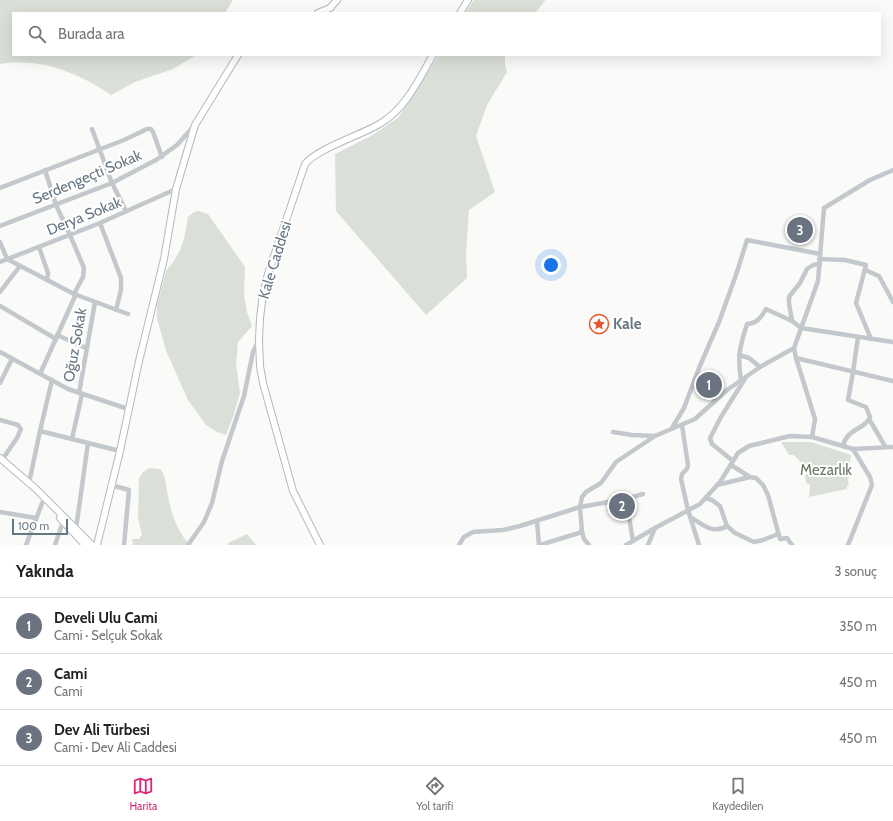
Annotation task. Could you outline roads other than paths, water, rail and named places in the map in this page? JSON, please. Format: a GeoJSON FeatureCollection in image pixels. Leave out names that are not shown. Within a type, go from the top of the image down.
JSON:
{"type":"FeatureCollection","features":[{"type":"Feature","properties":{"kind":"street"},"geometry":{"type":"LineString","coordinates":[[321,12],[328,10],[337,0]]}},
{"type":"Feature","properties":{"kind":"street"},"geometry":{"type":"LineString","coordinates":[[461,12],[468,0]]}},
{"type":"Feature","properties":{"kind":"street"},"geometry":{"type":"LineString","coordinates":[[97,545],[120,451],[139,360],[164,259],[176,188],[195,124],[237,56]]}},
{"type":"Feature","properties":{"kind":"street","name":"Kale Caddesi"},"geometry":{"type":"LineString","coordinates":[[320,545],[293,491],[263,383],[260,366],[259,340],[260,312],[265,284],[305,164],[319,152],[381,123],[392,114],[411,92],[432,56]]}},
{"type":"Feature","properties":{"kind":"street","name":"Serdengeçti Sokak"},"geometry":{"type":"LineString","coordinates":[[0,226],[112,183],[162,157],[177,145],[195,124]]}},
{"type":"Feature","properties":{"kind":"street"},"geometry":{"type":"LineString","coordinates":[[92,129],[112,183],[126,211]]}},
{"type":"Feature","properties":{"kind":"street"},"geometry":{"type":"LineString","coordinates":[[0,188],[148,129],[152,130],[162,157]]}},
{"type":"Feature","properties":{"kind":"street"},"geometry":{"type":"LineString","coordinates":[[40,374],[83,278],[84,271],[56,205],[45,170]]}},
{"type":"Feature","properties":{"kind":"street"},"geometry":{"type":"LineString","coordinates":[[812,437],[815,419],[794,348],[818,285],[824,208],[870,180],[893,170]]}},
{"type":"Feature","properties":{"kind":"street","name":"Derya Sokak"},"geometry":{"type":"LineString","coordinates":[[0,262],[100,223],[176,188]]}},
{"type":"Feature","properties":{"kind":"street"},"geometry":{"type":"LineString","coordinates":[[100,223],[121,278],[121,290],[116,310]]}},
{"type":"Feature","properties":{"kind":"street"},"geometry":{"type":"LineString","coordinates":[[672,428],[684,408],[719,322],[747,240],[820,254]]}},
{"type":"Feature","properties":{"kind":"street"},"geometry":{"type":"LineString","coordinates":[[0,242],[7,260],[75,294],[128,314]]}},
{"type":"Feature","properties":{"kind":"street"},"geometry":{"type":"LineString","coordinates":[[39,247],[48,273],[48,280]]}},
{"type":"Feature","properties":{"kind":"street"},"geometry":{"type":"LineString","coordinates":[[792,321],[789,301],[790,294],[800,283],[809,267],[819,262],[845,260],[866,265],[856,303],[871,339]]}},
{"type":"Feature","properties":{"kind":"street"},"geometry":{"type":"LineString","coordinates":[[0,292],[20,266]]}},
{"type":"Feature","properties":{"kind":"street"},"geometry":{"type":"LineString","coordinates":[[865,270],[879,276],[893,302]]}},
{"type":"Feature","properties":{"kind":"street","name":"Oğuz Sokak"},"geometry":{"type":"LineString","coordinates":[[72,439],[86,348],[95,302]]}},
{"type":"Feature","properties":{"kind":"street"},"geometry":{"type":"LineString","coordinates":[[0,306],[56,337],[86,348]]}},
{"type":"Feature","properties":{"kind":"street"},"geometry":{"type":"LineString","coordinates":[[741,380],[739,355],[747,324],[752,324],[759,320],[766,308],[792,321],[801,328],[893,342]]}},
{"type":"Feature","properties":{"kind":"street"},"geometry":{"type":"LineString","coordinates":[[858,337],[848,400],[866,407],[870,412],[870,419],[885,446]]}},
{"type":"Feature","properties":{"kind":"street"},"geometry":{"type":"LineString","coordinates":[[188,545],[204,522],[212,503],[222,461],[244,396],[252,357],[259,340]]}},
{"type":"Feature","properties":{"kind":"street"},"geometry":{"type":"LineString","coordinates":[[589,545],[584,539],[582,532],[580,507],[583,495],[601,483],[616,462],[655,436],[682,425],[700,415],[726,390],[760,367],[794,348]]}},
{"type":"Feature","properties":{"kind":"street"},"geometry":{"type":"LineString","coordinates":[[0,352],[68,389],[128,409]]}},
{"type":"Feature","properties":{"kind":"street"},"geometry":{"type":"LineString","coordinates":[[739,355],[749,358],[760,367]]}},
{"type":"Feature","properties":{"kind":"street"},"geometry":{"type":"LineString","coordinates":[[796,358],[893,380]]}},
{"type":"Feature","properties":{"kind":"street"},"geometry":{"type":"LineString","coordinates":[[0,384],[12,359]]}},
{"type":"Feature","properties":{"kind":"street"},"geometry":{"type":"LineString","coordinates":[[747,376],[721,417],[710,438],[711,442],[732,463],[750,477],[758,479],[766,489],[780,539],[787,538],[792,545]]}},
{"type":"Feature","properties":{"kind":"street"},"geometry":{"type":"LineString","coordinates":[[29,483],[52,380]]}},
{"type":"Feature","properties":{"kind":"street"},"geometry":{"type":"LineString","coordinates":[[843,446],[848,435],[870,419]]}},
{"type":"Feature","properties":{"kind":"street"},"geometry":{"type":"LineString","coordinates":[[0,420],[18,425],[21,429],[17,438],[1,460]]}},
{"type":"Feature","properties":{"kind":"street"},"geometry":{"type":"LineString","coordinates":[[682,425],[688,465],[687,469],[682,474],[681,479],[688,510],[699,545]]}},
{"type":"Feature","properties":{"kind":"street"},"geometry":{"type":"LineString","coordinates":[[40,431],[120,451]]}},
{"type":"Feature","properties":{"kind":"street"},"geometry":{"type":"LineString","coordinates":[[614,432],[632,435],[655,436]]}},
{"type":"Feature","properties":{"kind":"street"},"geometry":{"type":"LineString","coordinates":[[626,545],[700,504],[717,485],[740,451],[749,446],[790,436],[812,437],[853,449],[885,446],[893,447]]}},
{"type":"Feature","properties":{"kind":"street"},"geometry":{"type":"LineString","coordinates":[[76,529],[88,443]]}},
{"type":"Feature","properties":{"kind":"street"},"geometry":{"type":"LineString","coordinates":[[848,545],[872,485],[870,477],[853,449]]}},
{"type":"Feature","properties":{"kind":"street"},"geometry":{"type":"LineString","coordinates":[[1,460],[29,483],[92,545]]}},
{"type":"Feature","properties":{"kind":"street"},"geometry":{"type":"LineString","coordinates":[[1,460],[43,501],[84,545]]}},
{"type":"Feature","properties":{"kind":"street"},"geometry":{"type":"LineString","coordinates":[[717,485],[750,477]]}},
{"type":"Feature","properties":{"kind":"street"},"geometry":{"type":"LineString","coordinates":[[111,486],[129,490],[124,545]]}},
{"type":"Feature","properties":{"kind":"street"},"geometry":{"type":"LineString","coordinates":[[459,545],[464,538],[473,532],[507,529],[580,507],[626,499],[643,494]]}},
{"type":"Feature","properties":{"kind":"street"},"geometry":{"type":"LineString","coordinates":[[706,498],[712,500],[720,506],[727,526],[735,533],[754,542],[778,534]]}},
{"type":"Feature","properties":{"kind":"street"},"geometry":{"type":"LineString","coordinates":[[626,499],[633,541]]}},
{"type":"Feature","properties":{"kind":"street"},"geometry":{"type":"LineString","coordinates":[[26,545],[43,501]]}},
{"type":"Feature","properties":{"kind":"street"},"geometry":{"type":"LineString","coordinates":[[0,512],[36,518]]}},
{"type":"Feature","properties":{"kind":"street"},"geometry":{"type":"LineString","coordinates":[[690,517],[713,530],[722,529],[727,526]]}},
{"type":"Feature","properties":{"kind":"street"},"geometry":{"type":"LineString","coordinates":[[537,521],[539,545],[555,543],[582,532]]}},
{"type":"Feature","properties":{"kind":"street"},"geometry":{"type":"LineString","coordinates":[[55,545],[63,522]]}},
{"type":"Feature","properties":{"kind":"street"},"geometry":{"type":"LineString","coordinates":[[648,545],[655,528]]}},
{"type":"Feature","properties":{"kind":"place","name":"Dev Ali Türbesi"},"geometry":{"type":"Point","coordinates":[800,230]}},
{"type":"Feature","properties":{"kind":"place","name":"Kale"},"geometry":{"type":"Point","coordinates":[599,324]}},
{"type":"Feature","properties":{"kind":"place","name":"Develi Ulu Cami"},"geometry":{"type":"Point","coordinates":[709,385]}},
{"type":"Feature","properties":{"kind":"place","name":"Cami"},"geometry":{"type":"Point","coordinates":[622,506]}},
{"type":"Feature","properties":{"kind":"park label","name":"Mezarlık"},"geometry":{"type":"Point","coordinates":[826,470]}}]}
